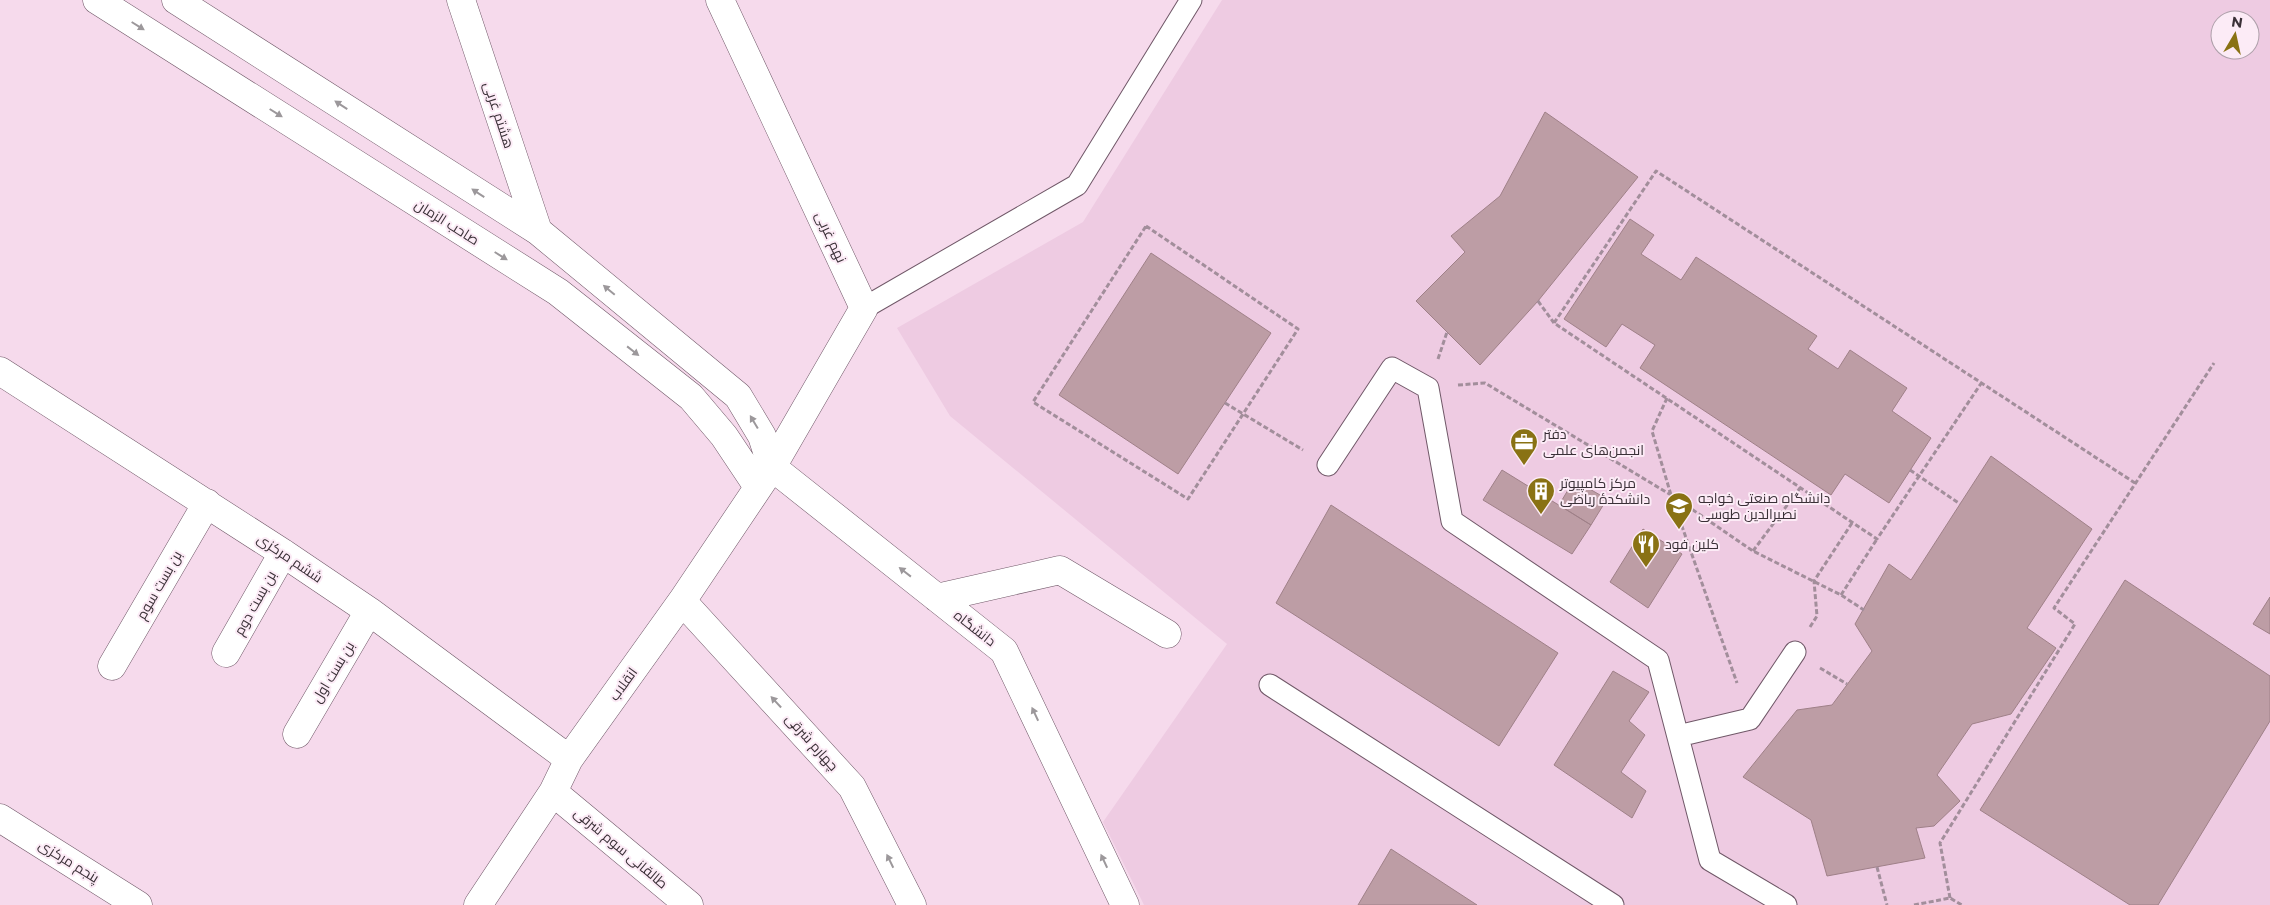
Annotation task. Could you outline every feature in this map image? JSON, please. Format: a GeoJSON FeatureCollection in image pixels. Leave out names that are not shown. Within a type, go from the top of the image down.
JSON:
{"type":"FeatureCollection","features":[{"type":"Feature","properties":{"kind":"street","name":"صاحب الزمان"},"geometry":{"type":"LineString","coordinates":[[97,0],[558,292],[691,397],[724,436],[765,477]]}},
{"type":"Feature","properties":{"kind":"street"},"geometry":{"type":"LineString","coordinates":[[176,0],[538,231],[738,396],[762,436],[765,477]]}},
{"type":"Feature","properties":{"kind":"street","name":"هشتم غربی"},"geometry":{"type":"LineString","coordinates":[[461,0],[538,231]]}},
{"type":"Feature","properties":{"kind":"street","name":"نهم غربی"},"geometry":{"type":"LineString","coordinates":[[720,0],[864,308]]}},
{"type":"Feature","properties":{"kind":"street"},"geometry":{"type":"LineString","coordinates":[[765,477],[864,308]]}},
{"type":"Feature","properties":{"kind":"street","name":"ششم مرکزی"},"geometry":{"type":"LineString","coordinates":[[2,377],[207,503],[283,553],[369,611],[569,759]]}},
{"type":"Feature","properties":{"kind":"street","name":"دانشگاه"},"geometry":{"type":"LineString","coordinates":[[765,477],[937,598],[1004,651],[1126,905]]}},
{"type":"Feature","properties":{"kind":"street","name":"انقلاب"},"geometry":{"type":"LineString","coordinates":[[478,905],[553,792],[569,759],[682,601],[765,477]]}},
{"type":"Feature","properties":{"kind":"street","name":"بن بست سوم"},"geometry":{"type":"LineString","coordinates":[[112,666],[207,503]]}},
{"type":"Feature","properties":{"kind":"street","name":"بن بست دوم"},"geometry":{"type":"LineString","coordinates":[[226,653],[283,553]]}},
{"type":"Feature","properties":{"kind":"street"},"geometry":{"type":"LineString","coordinates":[[937,598],[1060,570],[1168,634]]}},
{"type":"Feature","properties":{"kind":"street","name":"چهارم شرقی"},"geometry":{"type":"LineString","coordinates":[[682,601],[852,788],[912,905]]}},
{"type":"Feature","properties":{"kind":"street","name":"بن بست اول"},"geometry":{"type":"LineString","coordinates":[[297,734],[369,611]]}},
{"type":"Feature","properties":{"kind":"street","name":"طالقانی سوم شرقی"},"geometry":{"type":"LineString","coordinates":[[553,792],[689,905]]}},
{"type":"Feature","properties":{"kind":"street","name":"پنجم مرکزی"},"geometry":{"type":"LineString","coordinates":[[0,818],[138,905]]}},
{"type":"Feature","properties":{"kind":"lane"},"geometry":{"type":"LineString","coordinates":[[864,308],[1077,185],[1191,0]]}},
{"type":"Feature","properties":{"kind":"lane"},"geometry":{"type":"LineString","coordinates":[[1328,464],[1392,368],[1428,388],[1452,521],[1658,660],[1710,860],[1786,905]]}},
{"type":"Feature","properties":{"kind":"lane"},"geometry":{"type":"LineString","coordinates":[[1678,736],[1750,719],[1795,652]]}},
{"type":"Feature","properties":{"kind":"lane"},"geometry":{"type":"LineString","coordinates":[[1270,685],[1613,905]]}},
{"type":"Feature","properties":{"kind":"path"},"geometry":{"type":"LineString","coordinates":[[1554,323],[1656,171],[2136,483]]}},
{"type":"Feature","properties":{"kind":"path"},"geometry":{"type":"LineString","coordinates":[[1146,226],[1298,329],[1243,415],[1188,499],[1033,402],[1146,226]]}},
{"type":"Feature","properties":{"kind":"path"},"geometry":{"type":"LineString","coordinates":[[1538,300],[1554,323],[1877,539]]}},
{"type":"Feature","properties":{"kind":"path"},"geometry":{"type":"LineString","coordinates":[[1950,898],[1940,843],[2075,624],[2054,608],[2214,363]]}},
{"type":"Feature","properties":{"kind":"path"},"geometry":{"type":"LineString","coordinates":[[1840,595],[1982,382]]}},
{"type":"Feature","properties":{"kind":"path"},"geometry":{"type":"LineString","coordinates":[[1428,388],[1485,383],[1671,495],[1753,551],[1814,581],[1864,610]]}},
{"type":"Feature","properties":{"kind":"path"},"geometry":{"type":"LineString","coordinates":[[1667,398],[1652,431],[1671,495],[1750,719]]}},
{"type":"Feature","properties":{"kind":"path"},"geometry":{"type":"LineString","coordinates":[[1225,403],[1328,464]]}},
{"type":"Feature","properties":{"kind":"path"},"geometry":{"type":"LineString","coordinates":[[1910,470],[1960,504]]}},
{"type":"Feature","properties":{"kind":"path"},"geometry":{"type":"LineString","coordinates":[[1753,551],[1800,488]]}},
{"type":"Feature","properties":{"kind":"path"},"geometry":{"type":"LineString","coordinates":[[1817,616],[1814,581],[1852,523]]}},
{"type":"Feature","properties":{"kind":"path"},"geometry":{"type":"LineString","coordinates":[[1877,867],[1887,905]]}},
{"type":"Feature","properties":{"kind":"path"},"geometry":{"type":"LineString","coordinates":[[1914,905],[1950,898],[1962,905]]}},
{"type":"Feature","properties":{"kind":"shaded area","name":"دانشگاه صنعتی خواجه نصیرالدین طوسی"},"geometry":{"type":"Polygon","coordinates":[[[1222,0],[2270,0],[2270,905],[1144,905],[1103,822],[1227,644],[950,416],[897,328],[1083,222],[1222,0]]]}},
{"type":"Feature","properties":{"kind":"building"},"geometry":{"type":"Polygon","coordinates":[[[1545,112],[1638,177],[1538,301],[1480,365],[1416,301],[1465,252],[1451,236],[1500,196],[1545,112]]]}},
{"type":"Feature","properties":{"kind":"building"},"geometry":{"type":"Polygon","coordinates":[[[1630,219],[1654,235],[1641,254],[1681,280],[1696,257],[1817,336],[1808,349],[1838,369],[1850,350],[1907,388],[1892,411],[1931,438],[1889,503],[1845,474],[1831,495],[1640,368],[1655,345],[1622,324],[1606,347],[1564,319],[1630,219]]]}},
{"type":"Feature","properties":{"kind":"building"},"geometry":{"type":"Polygon","coordinates":[[[1151,253],[1271,333],[1178,474],[1059,395],[1151,253]]]}},
{"type":"Feature","properties":{"kind":"building"},"geometry":{"type":"Polygon","coordinates":[[[1991,456],[2092,529],[2027,628],[2056,648],[2011,714],[1972,724],[1937,775],[1960,801],[1934,826],[1916,828],[1925,858],[1827,876],[1811,820],[1743,777],[1797,710],[1832,705],[1872,651],[1855,624],[1889,564],[1911,580],[1991,456]]]}},
{"type":"Feature","properties":{"kind":"building","name":"مرکز کامپیوتر دانشکدهٔ ریاضی"},"geometry":{"type":"Polygon","coordinates":[[[1502,470],[1591,525],[1572,554],[1483,500],[1502,470]]]}},
{"type":"Feature","properties":{"kind":"building"},"geometry":{"type":"Polygon","coordinates":[[[1574,480],[1607,499],[1591,525],[1559,505],[1574,480]]]}},
{"type":"Feature","properties":{"kind":"building"},"geometry":{"type":"Polygon","coordinates":[[[1331,505],[1558,653],[1499,746],[1276,603],[1331,505]]]}},
{"type":"Feature","properties":{"kind":"building","name":"کلین فود"},"geometry":{"type":"Polygon","coordinates":[[[1643,529],[1682,554],[1648,608],[1610,582],[1643,529]]]}},
{"type":"Feature","properties":{"kind":"building"},"geometry":{"type":"Polygon","coordinates":[[[2125,580],[2270,676],[2270,721],[2158,905],[2130,905],[1980,810],[2125,580]]]}},
{"type":"Feature","properties":{"kind":"building"},"geometry":{"type":"Polygon","coordinates":[[[2270,597],[2270,634],[2253,624],[2270,597]]]}},
{"type":"Feature","properties":{"kind":"building"},"geometry":{"type":"Polygon","coordinates":[[[1613,671],[1649,692],[1629,721],[1645,735],[1621,772],[1646,791],[1632,818],[1554,765],[1613,671]]]}},
{"type":"Feature","properties":{"kind":"building"},"geometry":{"type":"Polygon","coordinates":[[[1391,849],[1477,905],[1358,905],[1391,849]]]}},
{"type":"Feature","properties":{"kind":"place","name":"دفتر انجمن‌های علمی"},"geometry":{"type":"Point","coordinates":[1524,466]}},
{"type":"Feature","properties":{"kind":"place","name":"مرکز کامپیوتر دانشکدهٔ ریاضی"},"geometry":{"type":"Point","coordinates":[1541,515]}},
{"type":"Feature","properties":{"kind":"place","name":"دانشگاه صنعتی خواجه نصیرالدین طوسی"},"geometry":{"type":"Point","coordinates":[1679,530]}},
{"type":"Feature","properties":{"kind":"place","name":"کلین فود"},"geometry":{"type":"Point","coordinates":[1646,568]}}]}
